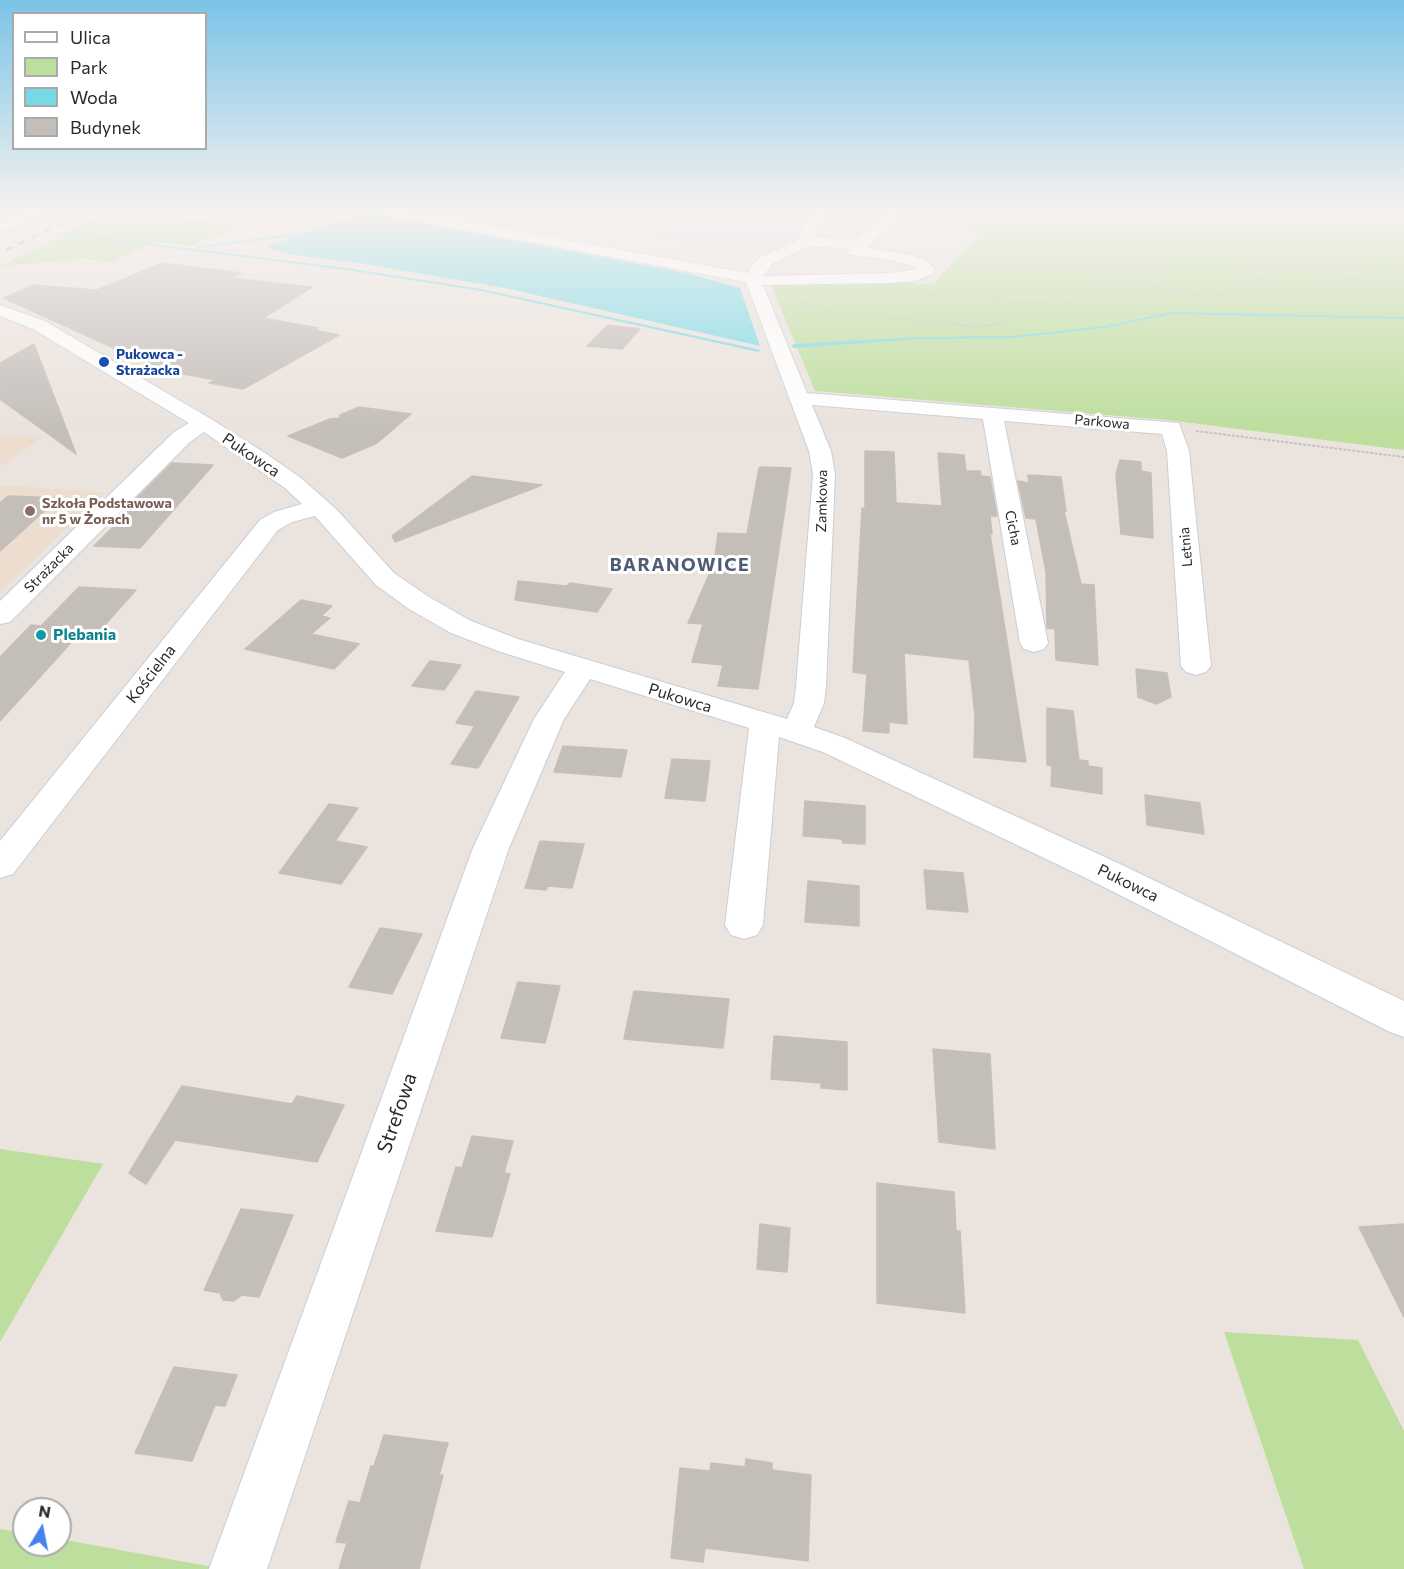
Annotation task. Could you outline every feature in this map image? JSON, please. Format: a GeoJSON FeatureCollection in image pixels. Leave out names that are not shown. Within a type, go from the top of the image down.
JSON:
{"type":"FeatureCollection","features":[{"type":"Feature","properties":{"kind":"street","name":"Zamkowa"},"geometry":{"type":"LineString","coordinates":[[744,925],[781,728],[809,703],[824,499],[824,474],[820,451],[754,283]]}},
{"type":"Feature","properties":{"kind":"street","name":"Pukowca"},"geometry":{"type":"LineString","coordinates":[[0,310],[39,325],[204,423],[293,483],[319,507],[385,579],[419,603],[460,627],[582,668],[834,745],[987,815],[1404,1020]]}},
{"type":"Feature","properties":{"kind":"street","name":"Parkowa"},"geometry":{"type":"LineString","coordinates":[[799,398],[1171,428]]}},
{"type":"Feature","properties":{"kind":"street","name":"Cicha"},"geometry":{"type":"LineString","coordinates":[[992,413],[1034,643]]}},
{"type":"Feature","properties":{"kind":"street","name":"Strażacka"},"geometry":{"type":"LineString","coordinates":[[0,616],[182,437],[204,423]]}},
{"type":"Feature","properties":{"kind":"street","name":"Letnia"},"geometry":{"type":"LineString","coordinates":[[1171,428],[1178,451],[1196,666]]}},
{"type":"Feature","properties":{"kind":"street","name":"Kościelna"},"geometry":{"type":"LineString","coordinates":[[0,865],[269,525],[283,517],[319,507]]}},
{"type":"Feature","properties":{"kind":"street","name":"Strefowa"},"geometry":{"type":"LineString","coordinates":[[238,1569],[491,848],[549,719],[582,668]]}},
{"type":"Feature","properties":{"kind":"path"},"geometry":{"type":"LineString","coordinates":[[795,283],[791,292],[800,303],[833,312],[944,324],[980,327],[1006,322],[1004,316],[995,309],[992,300]]}},
{"type":"Feature","properties":{"kind":"path"},"geometry":{"type":"LineString","coordinates":[[895,283],[908,293],[1062,305],[1103,283]]}},
{"type":"Feature","properties":{"kind":"path"},"geometry":{"type":"LineString","coordinates":[[1139,283],[1205,297],[1219,295],[1245,283]]}},
{"type":"Feature","properties":{"kind":"path"},"geometry":{"type":"LineString","coordinates":[[1171,428],[1404,457]]}},
{"type":"Feature","properties":{"kind":"shaded area"},"geometry":{"type":"Polygon","coordinates":[[[0,435],[44,436],[0,467],[0,435]]]}},
{"type":"Feature","properties":{"kind":"shaded area"},"geometry":{"type":"Polygon","coordinates":[[[0,485],[107,493],[84,511],[0,593],[0,485]]]}},
{"type":"Feature","properties":{"kind":"green space"},"geometry":{"type":"Polygon","coordinates":[[[770,283],[1404,283],[1404,450],[1168,420],[815,391],[770,283]]]}},
{"type":"Feature","properties":{"kind":"green space"},"geometry":{"type":"Polygon","coordinates":[[[0,1149],[103,1164],[0,1342],[0,1149]]]}},
{"type":"Feature","properties":{"kind":"green space"},"geometry":{"type":"Polygon","coordinates":[[[1224,1332],[1358,1340],[1404,1431],[1404,1569],[1304,1569],[1224,1332]]]}},
{"type":"Feature","properties":{"kind":"green space"},"geometry":{"type":"Polygon","coordinates":[[[0,1529],[12,1531],[12,1557],[72,1557],[72,1541],[213,1567],[212,1569],[0,1569],[0,1529]]]}},
{"type":"Feature","properties":{"kind":"water"},"geometry":{"type":"Polygon","coordinates":[[[477,283],[723,283],[740,288],[760,346],[477,283]]]}},
{"type":"Feature","properties":{"kind":"building"},"geometry":{"type":"Polygon","coordinates":[[[113,283],[278,283],[312,287],[263,318],[318,328],[314,330],[339,335],[243,389],[209,383],[216,380],[162,370],[4,298],[33,285],[97,290],[113,283]]]}},
{"type":"Feature","properties":{"kind":"building"},"geometry":{"type":"Polygon","coordinates":[[[608,325],[640,329],[622,349],[587,346],[608,325]]]}},
{"type":"Feature","properties":{"kind":"building"},"geometry":{"type":"Polygon","coordinates":[[[34,344],[76,454],[0,399],[0,363],[34,344]]]}},
{"type":"Feature","properties":{"kind":"building"},"geometry":{"type":"Polygon","coordinates":[[[359,407],[411,414],[377,443],[342,458],[288,436],[330,419],[340,418],[340,415],[359,407]]]}},
{"type":"Feature","properties":{"kind":"building"},"geometry":{"type":"Polygon","coordinates":[[[865,451],[894,452],[896,503],[942,506],[938,453],[964,455],[966,471],[980,471],[981,476],[990,477],[997,516],[990,516],[992,534],[990,534],[1026,762],[974,757],[975,716],[969,660],[904,653],[907,724],[889,722],[889,733],[863,731],[867,674],[853,672],[862,508],[865,508],[865,451]]]}},
{"type":"Feature","properties":{"kind":"building"},"geometry":{"type":"Polygon","coordinates":[[[1120,460],[1141,462],[1141,471],[1151,473],[1153,538],[1121,534],[1116,474],[1120,460]]]}},
{"type":"Feature","properties":{"kind":"building"},"geometry":{"type":"Polygon","coordinates":[[[172,463],[213,465],[140,548],[94,546],[129,511],[124,511],[172,463]]]}},
{"type":"Feature","properties":{"kind":"building"},"geometry":{"type":"Polygon","coordinates":[[[759,468],[791,468],[758,689],[718,686],[723,665],[692,662],[703,624],[688,623],[714,563],[718,533],[747,534],[759,468]]]}},
{"type":"Feature","properties":{"kind":"building"},"geometry":{"type":"Polygon","coordinates":[[[1028,475],[1061,477],[1066,511],[1064,511],[1081,584],[1094,585],[1098,665],[1056,660],[1055,629],[1047,628],[1046,572],[1036,519],[1026,518],[1018,481],[1029,483],[1028,475]]]}},
{"type":"Feature","properties":{"kind":"building"},"geometry":{"type":"Polygon","coordinates":[[[472,476],[542,485],[395,542],[392,536],[472,476]]]}},
{"type":"Feature","properties":{"kind":"building"},"geometry":{"type":"Polygon","coordinates":[[[8,496],[59,498],[0,551],[0,503],[8,496]]]}},
{"type":"Feature","properties":{"kind":"building"},"geometry":{"type":"Polygon","coordinates":[[[518,581],[567,586],[570,583],[612,589],[597,612],[515,600],[518,581]]]}},
{"type":"Feature","properties":{"kind":"building"},"geometry":{"type":"Polygon","coordinates":[[[79,587],[136,590],[94,637],[77,636],[0,721],[0,657],[31,625],[41,626],[79,587]]]}},
{"type":"Feature","properties":{"kind":"building"},"geometry":{"type":"Polygon","coordinates":[[[301,600],[332,606],[321,616],[330,618],[311,634],[359,644],[334,669],[245,649],[301,600]]]}},
{"type":"Feature","properties":{"kind":"building"},"geometry":{"type":"Polygon","coordinates":[[[430,661],[461,665],[444,690],[412,686],[430,661]]]}},
{"type":"Feature","properties":{"kind":"building"},"geometry":{"type":"Polygon","coordinates":[[[1136,669],[1167,673],[1171,697],[1156,704],[1138,697],[1136,669]]]}},
{"type":"Feature","properties":{"kind":"building"},"geometry":{"type":"Polygon","coordinates":[[[476,691],[519,697],[478,768],[451,764],[475,726],[456,723],[476,691]]]}},
{"type":"Feature","properties":{"kind":"building"},"geometry":{"type":"Polygon","coordinates":[[[1047,708],[1073,711],[1079,760],[1088,761],[1088,766],[1102,768],[1102,794],[1051,786],[1052,766],[1047,765],[1047,708]]]}},
{"type":"Feature","properties":{"kind":"building"},"geometry":{"type":"Polygon","coordinates":[[[563,746],[627,750],[621,777],[554,772],[563,746]]]}},
{"type":"Feature","properties":{"kind":"building"},"geometry":{"type":"Polygon","coordinates":[[[672,759],[710,761],[705,801],[665,798],[672,759]]]}},
{"type":"Feature","properties":{"kind":"building"},"geometry":{"type":"Polygon","coordinates":[[[1145,795],[1200,803],[1204,834],[1147,825],[1145,795]]]}},
{"type":"Feature","properties":{"kind":"building"},"geometry":{"type":"Polygon","coordinates":[[[805,801],[865,806],[865,844],[843,843],[842,839],[803,836],[805,801]]]}},
{"type":"Feature","properties":{"kind":"building"},"geometry":{"type":"Polygon","coordinates":[[[329,804],[358,808],[335,841],[367,847],[341,884],[279,873],[329,804]]]}},
{"type":"Feature","properties":{"kind":"building"},"geometry":{"type":"Polygon","coordinates":[[[540,841],[584,844],[572,888],[548,886],[546,890],[525,888],[540,841]]]}},
{"type":"Feature","properties":{"kind":"building"},"geometry":{"type":"Polygon","coordinates":[[[924,870],[963,873],[968,912],[927,909],[924,870]]]}},
{"type":"Feature","properties":{"kind":"building"},"geometry":{"type":"Polygon","coordinates":[[[808,881],[859,886],[859,926],[805,922],[808,881]]]}},
{"type":"Feature","properties":{"kind":"building"},"geometry":{"type":"Polygon","coordinates":[[[380,928],[422,934],[392,994],[349,987],[380,928]]]}},
{"type":"Feature","properties":{"kind":"building"},"geometry":{"type":"Polygon","coordinates":[[[518,982],[560,986],[545,1043],[501,1038],[518,982]]]}},
{"type":"Feature","properties":{"kind":"building"},"geometry":{"type":"Polygon","coordinates":[[[634,991],[729,999],[723,1048],[624,1039],[634,991]]]}},
{"type":"Feature","properties":{"kind":"building"},"geometry":{"type":"Polygon","coordinates":[[[774,1036],[847,1042],[847,1090],[821,1088],[821,1083],[771,1079],[774,1036]]]}},
{"type":"Feature","properties":{"kind":"building"},"geometry":{"type":"Polygon","coordinates":[[[933,1049],[990,1054],[995,1149],[939,1142],[933,1049]]]}},
{"type":"Feature","properties":{"kind":"building"},"geometry":{"type":"Polygon","coordinates":[[[182,1086],[292,1104],[297,1096],[344,1105],[317,1162],[175,1140],[146,1184],[129,1173],[182,1086]]]}},
{"type":"Feature","properties":{"kind":"building"},"geometry":{"type":"Polygon","coordinates":[[[472,1136],[513,1141],[504,1173],[510,1174],[492,1237],[436,1231],[456,1167],[462,1168],[472,1136]]]}},
{"type":"Feature","properties":{"kind":"building"},"geometry":{"type":"Polygon","coordinates":[[[877,1183],[954,1192],[956,1231],[960,1231],[965,1313],[877,1303],[877,1183]]]}},
{"type":"Feature","properties":{"kind":"building"},"geometry":{"type":"Polygon","coordinates":[[[241,1209],[293,1215],[259,1297],[242,1295],[234,1301],[223,1300],[220,1293],[204,1290],[241,1209]]]}},
{"type":"Feature","properties":{"kind":"building"},"geometry":{"type":"Polygon","coordinates":[[[760,1224],[790,1228],[787,1272],[757,1269],[760,1224]]]}},
{"type":"Feature","properties":{"kind":"building"},"geometry":{"type":"Polygon","coordinates":[[[1404,1224],[1404,1317],[1359,1227],[1404,1224]]]}},
{"type":"Feature","properties":{"kind":"building"},"geometry":{"type":"Polygon","coordinates":[[[174,1367],[237,1375],[225,1406],[215,1405],[192,1461],[135,1453],[174,1367]]]}},
{"type":"Feature","properties":{"kind":"building"},"geometry":{"type":"Polygon","coordinates":[[[384,1435],[448,1443],[439,1475],[443,1475],[419,1569],[339,1569],[347,1543],[336,1542],[349,1501],[360,1503],[371,1466],[374,1466],[384,1435]]]}},
{"type":"Feature","properties":{"kind":"building"},"geometry":{"type":"Polygon","coordinates":[[[746,1459],[772,1463],[772,1470],[811,1475],[808,1561],[705,1548],[703,1562],[671,1558],[680,1468],[710,1471],[711,1463],[745,1467],[746,1459]]]}},
{"type":"Feature","properties":{"kind":"waterway"},"geometry":{"type":"LineString","coordinates":[[438,283],[481,290],[758,350]]}},
{"type":"Feature","properties":{"kind":"waterway"},"geometry":{"type":"LineString","coordinates":[[794,346],[920,338],[1012,337],[1105,327],[1171,313],[1404,318]]}},
{"type":"Feature","properties":{"kind":"place","name":"Pukowca - Strażacka"},"geometry":{"type":"Point","coordinates":[104,362]}},
{"type":"Feature","properties":{"kind":"place","name":"Szkoła Podstawowa nr 5 w Żorach"},"geometry":{"type":"Point","coordinates":[30,511]}},
{"type":"Feature","properties":{"kind":"place","name":"Plebania"},"geometry":{"type":"Point","coordinates":[41,635]}},
{"type":"Feature","properties":{"kind":"district","name":"BARANOWICE"},"geometry":{"type":"Point","coordinates":[680,565]}}]}
